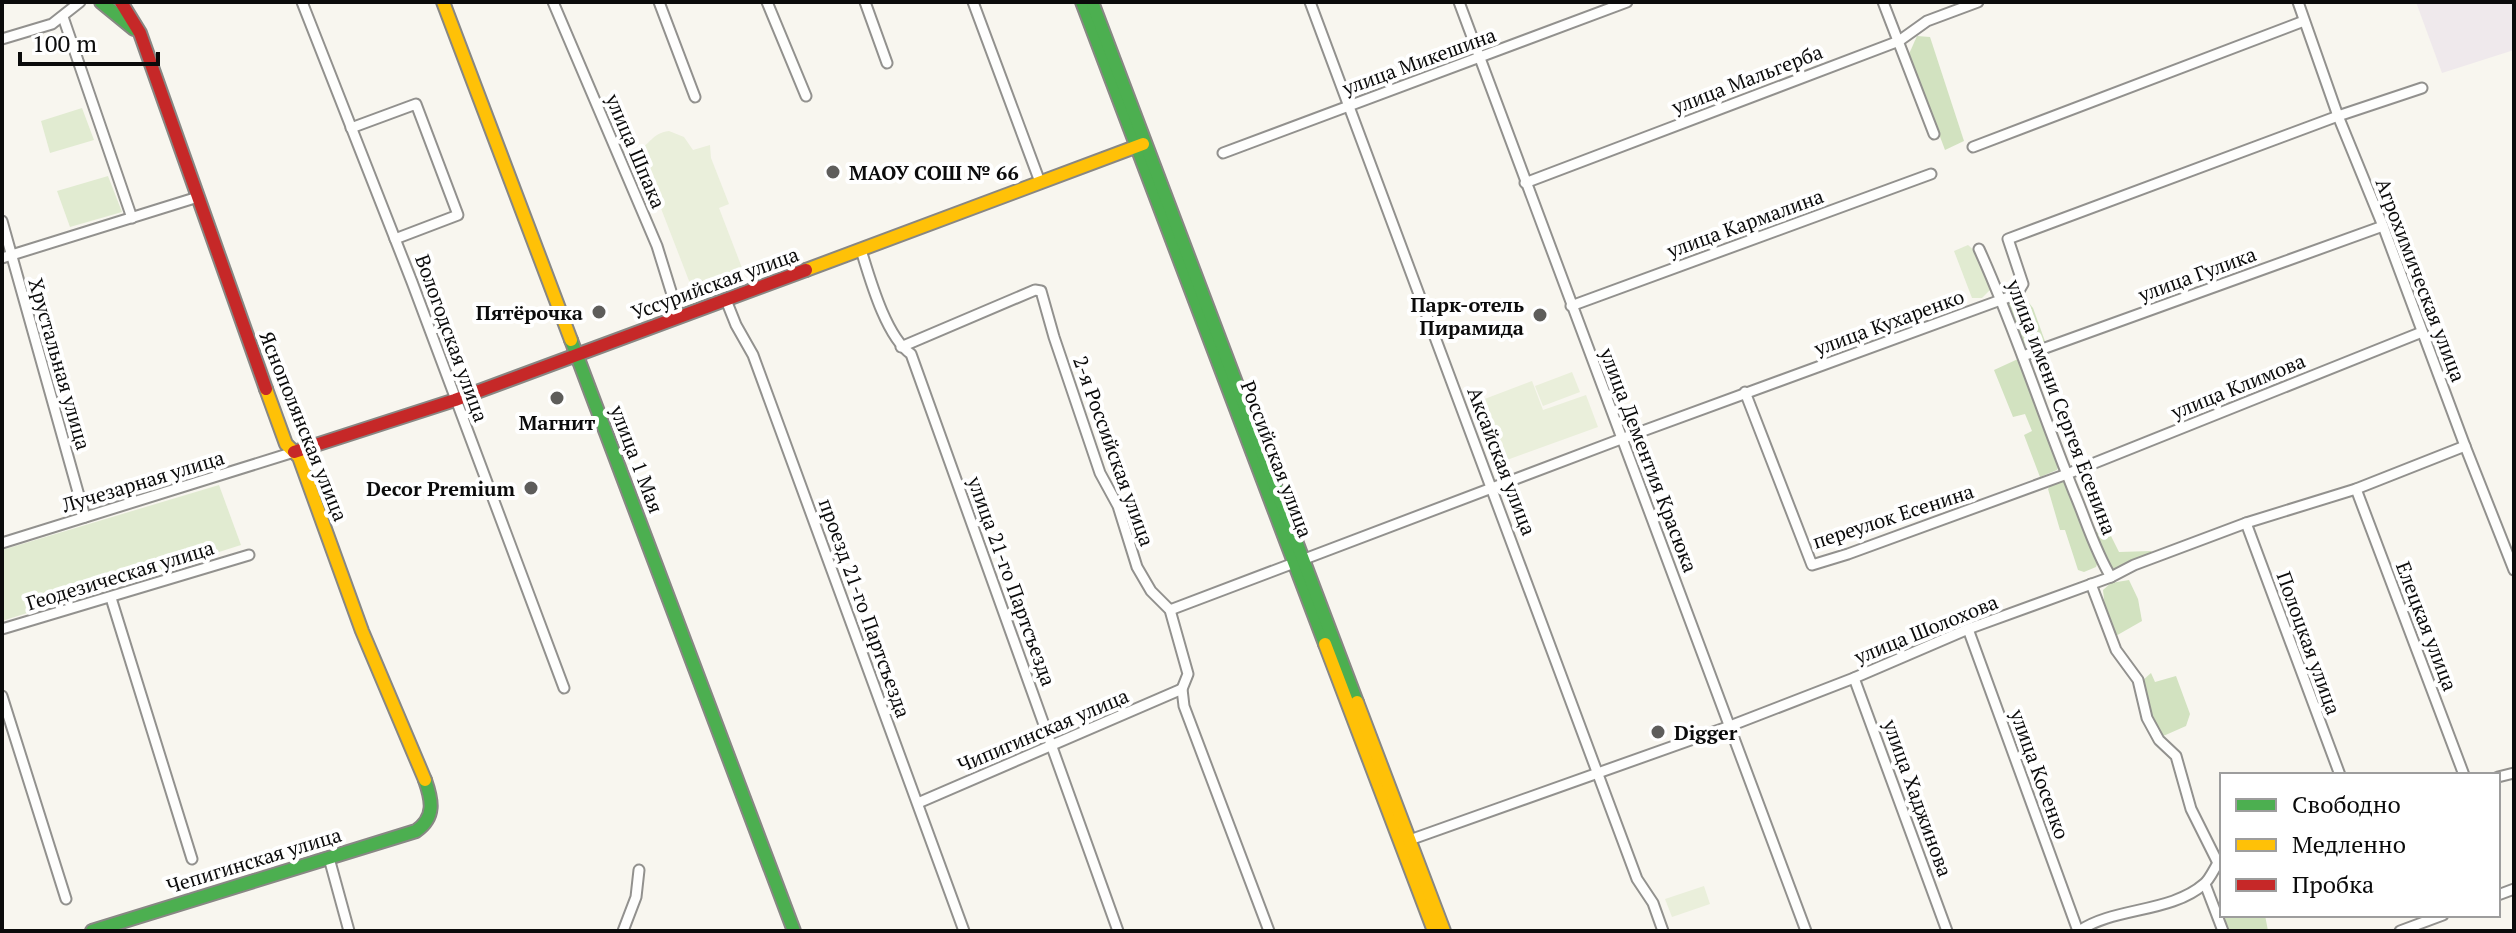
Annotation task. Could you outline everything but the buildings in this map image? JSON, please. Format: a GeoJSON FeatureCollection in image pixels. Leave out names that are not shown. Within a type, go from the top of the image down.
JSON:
{"type":"FeatureCollection","features":[{"type":"Feature","properties":{"kind":"street"},"geometry":{"type":"LineString","coordinates":[[2,39],[52,24],[80,2]]}},
{"type":"Feature","properties":{"kind":"street"},"geometry":{"type":"LineString","coordinates":[[101,2],[140,33]]}},
{"type":"Feature","properties":{"kind":"street","name":"Яснополянская улица"},"geometry":{"type":"LineString","coordinates":[[121,2],[140,33],[281,433],[286,444],[299,457],[362,631],[427,783],[433,803],[427,825]]}},
{"type":"Feature","properties":{"kind":"street","name":"Вологодская улица"},"geometry":{"type":"LineString","coordinates":[[302,2],[564,688]]}},
{"type":"Feature","properties":{"kind":"street","name":"улица 1 Мая"},"geometry":{"type":"LineString","coordinates":[[443,2],[794,931]]}},
{"type":"Feature","properties":{"kind":"street","name":"улица Шпака"},"geometry":{"type":"LineString","coordinates":[[553,2],[657,246],[679,317]]}},
{"type":"Feature","properties":{"kind":"street"},"geometry":{"type":"LineString","coordinates":[[659,2],[695,97]]}},
{"type":"Feature","properties":{"kind":"street"},"geometry":{"type":"LineString","coordinates":[[767,2],[806,96]]}},
{"type":"Feature","properties":{"kind":"street"},"geometry":{"type":"LineString","coordinates":[[865,2],[887,63]]}},
{"type":"Feature","properties":{"kind":"street"},"geometry":{"type":"LineString","coordinates":[[973,2],[1040,182]]}},
{"type":"Feature","properties":{"kind":"street","name":"Российская улица"},"geometry":{"type":"LineString","coordinates":[[1082,2],[1142,144]]}},
{"type":"Feature","properties":{"kind":"street","name":"Российская улица"},"geometry":{"type":"LineString","coordinates":[[1092,2],[1142,144],[1405,842],[1434,931]]}},
{"type":"Feature","properties":{"kind":"street","name":"Аксайская улица"},"geometry":{"type":"LineString","coordinates":[[1310,2],[1637,879],[1653,903],[1663,931]]}},
{"type":"Feature","properties":{"kind":"street","name":"улица Дементия Красюка"},"geometry":{"type":"LineString","coordinates":[[1459,2],[1806,931]]}},
{"type":"Feature","properties":{"kind":"street","name":"улица Микешина"},"geometry":{"type":"LineString","coordinates":[[1223,153],[1627,2]]}},
{"type":"Feature","properties":{"kind":"street"},"geometry":{"type":"LineString","coordinates":[[1883,2],[1934,134]]}},
{"type":"Feature","properties":{"kind":"street","name":"улица Мальгерба"},"geometry":{"type":"LineString","coordinates":[[1525,183],[1899,41],[1927,21],[1978,2]]}},
{"type":"Feature","properties":{"kind":"street","name":"Агрохимическая улица"},"geometry":{"type":"LineString","coordinates":[[2298,2],[2338,116],[2514,570]]}},
{"type":"Feature","properties":{"kind":"street"},"geometry":{"type":"LineString","coordinates":[[63,17],[132,218]]}},
{"type":"Feature","properties":{"kind":"street"},"geometry":{"type":"LineString","coordinates":[[1973,147],[2304,21]]}},
{"type":"Feature","properties":{"kind":"street"},"geometry":{"type":"LineString","coordinates":[[2000,301],[2017,294],[2023,284],[2008,239],[2338,116],[2422,88]]}},
{"type":"Feature","properties":{"kind":"street"},"geometry":{"type":"LineString","coordinates":[[351,128],[416,104],[458,215],[395,239]]}},
{"type":"Feature","properties":{"kind":"street","name":"Уссурийская улица"},"geometry":{"type":"LineString","coordinates":[[294,452],[455,400],[1142,144]]}},
{"type":"Feature","properties":{"kind":"street","name":"улица Кармалина"},"geometry":{"type":"LineString","coordinates":[[1571,306],[1931,174]]}},
{"type":"Feature","properties":{"kind":"street"},"geometry":{"type":"LineString","coordinates":[[6,257],[198,197]]}},
{"type":"Feature","properties":{"kind":"street","name":"Хрустальная улица"},"geometry":{"type":"LineString","coordinates":[[2,221],[6,257],[85,517]]}},
{"type":"Feature","properties":{"kind":"street","name":"улица Гулика"},"geometry":{"type":"LineString","coordinates":[[2023,356],[2383,226]]}},
{"type":"Feature","properties":{"kind":"street","name":"улица имени Сергея Есенина"},"geometry":{"type":"LineString","coordinates":[[1979,249],[2111,577]]}},
{"type":"Feature","properties":{"kind":"street","name":"улица 21-го Партсъезда"},"geometry":{"type":"LineString","coordinates":[[861,250],[875,293],[901,347],[911,354],[1118,931]]}},
{"type":"Feature","properties":{"kind":"street","name":"2-я Российская улица"},"geometry":{"type":"LineString","coordinates":[[901,347],[1035,290],[1041,291],[1100,473],[1118,506],[1137,567],[1151,591],[1170,610],[1188,674],[1182,689],[1184,706],[1269,931]]}},
{"type":"Feature","properties":{"kind":"street","name":"проезд 21-го Партсъезда"},"geometry":{"type":"LineString","coordinates":[[726,300],[753,355],[964,931]]}},
{"type":"Feature","properties":{"kind":"street","name":"улица Кухаренко"},"geometry":{"type":"LineString","coordinates":[[1170,610],[1745,392],[2000,301]]}},
{"type":"Feature","properties":{"kind":"street","name":"улица Климова"},"geometry":{"type":"LineString","coordinates":[[2067,474],[2422,332]]}},
{"type":"Feature","properties":{"kind":"street","name":"переулок Есенина"},"geometry":{"type":"LineString","coordinates":[[1745,392],[1812,565],[2067,474]]}},
{"type":"Feature","properties":{"kind":"street","name":"улица Шолохова"},"geometry":{"type":"LineString","coordinates":[[1405,842],[1730,726],[1968,629],[2111,577],[2134,565],[2246,523],[2356,489],[2465,446]]}},
{"type":"Feature","properties":{"kind":"street","name":"Лучезарная улица"},"geometry":{"type":"LineString","coordinates":[[2,543],[294,452]]}},
{"type":"Feature","properties":{"kind":"street","name":"Елецкая улица"},"geometry":{"type":"LineString","coordinates":[[2356,489],[2463,773]]}},
{"type":"Feature","properties":{"kind":"street","name":"Полоцкая улица"},"geometry":{"type":"LineString","coordinates":[[2246,523],[2339,773]]}},
{"type":"Feature","properties":{"kind":"street","name":"Геодезическая улица"},"geometry":{"type":"LineString","coordinates":[[2,629],[249,555]]}},
{"type":"Feature","properties":{"kind":"street"},"geometry":{"type":"LineString","coordinates":[[2079,931],[2087,925],[2182,896],[2205,884],[2220,862],[2191,809],[2176,756],[2159,740],[2147,718],[2138,680],[2116,650],[2091,584]]}},
{"type":"Feature","properties":{"kind":"street"},"geometry":{"type":"LineString","coordinates":[[111,598],[192,859]]}},
{"type":"Feature","properties":{"kind":"street","name":"улица Косенко"},"geometry":{"type":"LineString","coordinates":[[1968,629],[2079,931]]}},
{"type":"Feature","properties":{"kind":"street","name":"улица Хаджинова"},"geometry":{"type":"LineString","coordinates":[[1854,678],[1947,931]]}},
{"type":"Feature","properties":{"kind":"street","name":"Чипигинская улица"},"geometry":{"type":"LineString","coordinates":[[918,803],[1182,689]]}},
{"type":"Feature","properties":{"kind":"street"},"geometry":{"type":"LineString","coordinates":[[2,696],[66,899]]}},
{"type":"Feature","properties":{"kind":"street","name":"Чепигинская улица"},"geometry":{"type":"LineString","coordinates":[[92,931],[416,831],[427,825]]}},
{"type":"Feature","properties":{"kind":"street","name":"Российская улица"},"geometry":{"type":"LineString","coordinates":[[1405,842],[1444,931]]}},
{"type":"Feature","properties":{"kind":"street"},"geometry":{"type":"LineString","coordinates":[[329,858],[349,931]]}},
{"type":"Feature","properties":{"kind":"street"},"geometry":{"type":"LineString","coordinates":[[623,931],[636,897],[639,870]]}},
{"type":"Feature","properties":{"kind":"street"},"geometry":{"type":"LineString","coordinates":[[2205,884],[2223,931]]}},
{"type":"Feature","properties":{"kind":"street"},"geometry":{"type":"LineString","coordinates":[[2400,931],[2438,917]]}},
{"type":"Feature","properties":{"kind":"shaded area"},"geometry":{"type":"Polygon","coordinates":[[[2416,2],[2514,2],[2514,50],[2442,73],[2416,2]]]}},
{"type":"Feature","properties":{"kind":"green space"},"geometry":{"type":"Polygon","coordinates":[[[1917,36],[1930,37],[1964,141],[1945,150],[1909,54],[1917,36]]]}},
{"type":"Feature","properties":{"kind":"green space"},"geometry":{"type":"Polygon","coordinates":[[[82,108],[94,140],[50,153],[41,121],[82,108]]]}},
{"type":"Feature","properties":{"kind":"green space"},"geometry":{"type":"Polygon","coordinates":[[[669,131],[684,137],[693,150],[710,145],[711,158],[729,204],[719,208],[744,273],[701,289],[691,286],[638,149],[658,134],[669,131]]]}},
{"type":"Feature","properties":{"kind":"green space"},"geometry":{"type":"Polygon","coordinates":[[[108,176],[122,212],[70,227],[57,191],[108,176]]]}},
{"type":"Feature","properties":{"kind":"green space"},"geometry":{"type":"Polygon","coordinates":[[[1968,245],[1977,253],[1992,288],[1982,298],[1972,298],[1954,251],[1968,245]]]}},
{"type":"Feature","properties":{"kind":"green space"},"geometry":{"type":"Polygon","coordinates":[[[2014,296],[2025,298],[2033,308],[2046,344],[2031,349],[2018,335],[2008,309],[2008,303],[2014,296]]]}},
{"type":"Feature","properties":{"kind":"green space"},"geometry":{"type":"Polygon","coordinates":[[[2018,359],[2059,465],[2057,470],[2040,477],[2024,435],[2032,431],[2025,414],[2013,417],[1994,370],[2018,359]]]}},
{"type":"Feature","properties":{"kind":"green space"},"geometry":{"type":"Polygon","coordinates":[[[1572,372],[1580,392],[1543,406],[1535,386],[1572,372]]]}},
{"type":"Feature","properties":{"kind":"green space"},"geometry":{"type":"Polygon","coordinates":[[[1532,381],[1543,410],[1586,395],[1598,427],[1496,464],[1474,403],[1532,381]]]}},
{"type":"Feature","properties":{"kind":"green space"},"geometry":{"type":"Polygon","coordinates":[[[2066,476],[2099,559],[2096,567],[2084,572],[2078,570],[2065,530],[2060,530],[2048,489],[2056,478],[2066,476]]]}},
{"type":"Feature","properties":{"kind":"green space"},"geometry":{"type":"Polygon","coordinates":[[[219,485],[241,545],[2,621],[2,550],[219,485]]]}},
{"type":"Feature","properties":{"kind":"green space"},"geometry":{"type":"Polygon","coordinates":[[[2107,528],[2119,552],[2151,551],[2157,558],[2116,572],[2104,557],[2094,533],[2107,528]]]}},
{"type":"Feature","properties":{"kind":"green space"},"geometry":{"type":"Polygon","coordinates":[[[2129,580],[2138,599],[2142,621],[2114,637],[2106,618],[2103,590],[2111,583],[2129,580]]]}},
{"type":"Feature","properties":{"kind":"green space"},"geometry":{"type":"Polygon","coordinates":[[[2151,673],[2155,682],[2176,676],[2190,714],[2186,726],[2161,737],[2148,715],[2142,681],[2151,673]]]}},
{"type":"Feature","properties":{"kind":"green space"},"geometry":{"type":"Polygon","coordinates":[[[1704,886],[1710,904],[1672,917],[1665,899],[1704,886]]]}},
{"type":"Feature","properties":{"kind":"green space"},"geometry":{"type":"Polygon","coordinates":[[[2220,904],[2220,917],[2265,917],[2268,931],[2225,931],[2215,906],[2220,904]]]}},
{"type":"Feature","properties":{"kind":"traffic: fast"},"geometry":{"type":"LineString","coordinates":[[101,2],[134,29]]}},
{"type":"Feature","properties":{"kind":"traffic: fast"},"geometry":{"type":"LineString","coordinates":[[1082,2],[1325,644]]}},
{"type":"Feature","properties":{"kind":"traffic: fast"},"geometry":{"type":"LineString","coordinates":[[1092,2],[1357,702]]}},
{"type":"Feature","properties":{"kind":"traffic: fast"},"geometry":{"type":"LineString","coordinates":[[571,340],[794,931]]}},
{"type":"Feature","properties":{"kind":"traffic: fast"},"geometry":{"type":"LineString","coordinates":[[92,931],[416,831],[427,820],[431,808],[425,780]]}},
{"type":"Feature","properties":{"kind":"traffic: slow"},"geometry":{"type":"LineString","coordinates":[[443,2],[571,340]]}},
{"type":"Feature","properties":{"kind":"traffic: slow"},"geometry":{"type":"LineString","coordinates":[[806,270],[1143,144]]}},
{"type":"Feature","properties":{"kind":"traffic: slow"},"geometry":{"type":"LineString","coordinates":[[266,389],[286,444],[299,457],[362,631],[425,780]]}},
{"type":"Feature","properties":{"kind":"traffic: slow"},"geometry":{"type":"LineString","coordinates":[[1325,644],[1434,931]]}},
{"type":"Feature","properties":{"kind":"traffic: slow"},"geometry":{"type":"LineString","coordinates":[[1357,702],[1444,931]]}},
{"type":"Feature","properties":{"kind":"traffic: jam"},"geometry":{"type":"LineString","coordinates":[[121,2],[140,33],[266,389]]}},
{"type":"Feature","properties":{"kind":"traffic: jam"},"geometry":{"type":"LineString","coordinates":[[294,452],[455,400],[806,270]]}},
{"type":"Feature","properties":{"kind":"place","name":"МАОУ СОШ № 66"},"geometry":{"type":"Point","coordinates":[833,172]}},
{"type":"Feature","properties":{"kind":"place","name":"Пятёрочка"},"geometry":{"type":"Point","coordinates":[599,312]}},
{"type":"Feature","properties":{"kind":"place","name":"Парк-отель Пирамида"},"geometry":{"type":"Point","coordinates":[1540,315]}},
{"type":"Feature","properties":{"kind":"place","name":"Магнит"},"geometry":{"type":"Point","coordinates":[557,398]}},
{"type":"Feature","properties":{"kind":"place","name":"Decor Premium"},"geometry":{"type":"Point","coordinates":[531,488]}},
{"type":"Feature","properties":{"kind":"place","name":"Digger"},"geometry":{"type":"Point","coordinates":[1658,732]}}]}
